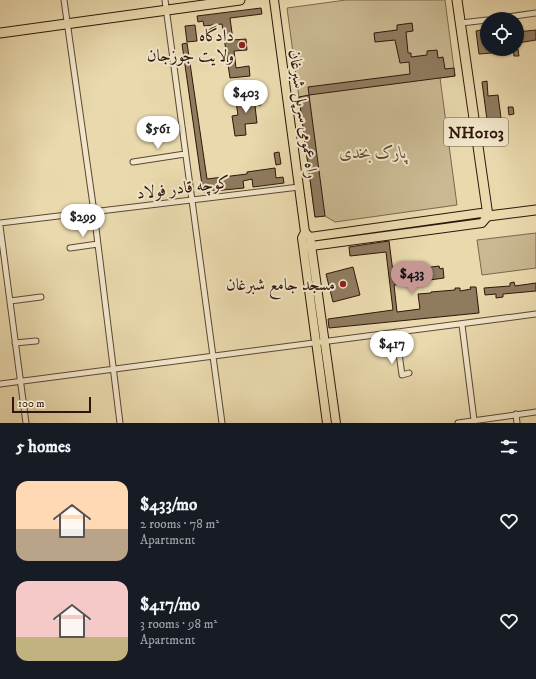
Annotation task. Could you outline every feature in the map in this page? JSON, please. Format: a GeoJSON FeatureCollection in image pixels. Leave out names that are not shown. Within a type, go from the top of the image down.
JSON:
{"type":"FeatureCollection","features":[{"type":"Feature","properties":{"kind":"highway"},"geometry":{"type":"LineString","coordinates":[[0,33],[240,0]]}},
{"type":"Feature","properties":{"kind":"highway","name":"NH0103"},"geometry":{"type":"LineString","coordinates":[[457,0],[488,216]]}},
{"type":"Feature","properties":{"kind":"highway"},"geometry":{"type":"LineString","coordinates":[[488,216],[536,210]]}},
{"type":"Feature","properties":{"kind":"main road","name":"راه عمومی سرپل شبرغان"},"geometry":{"type":"LineString","coordinates":[[274,0],[299,186],[308,234],[307,247],[320,342],[327,423]]}},
{"type":"Feature","properties":{"kind":"main road"},"geometry":{"type":"LineString","coordinates":[[307,247],[482,223],[488,216],[481,213],[308,234]]}},
{"type":"Feature","properties":{"kind":"main road","name":"راه عمومی سرپل شبرغان"},"geometry":{"type":"LineString","coordinates":[[320,342],[336,423]]}},
{"type":"Feature","properties":{"kind":"street"},"geometry":{"type":"LineString","coordinates":[[64,0],[94,212],[120,423]]}},
{"type":"Feature","properties":{"kind":"street"},"geometry":{"type":"LineString","coordinates":[[165,0],[184,154],[222,423]]}},
{"type":"Feature","properties":{"kind":"street"},"geometry":{"type":"LineString","coordinates":[[524,15],[536,13]]}},
{"type":"Feature","properties":{"kind":"street"},"geometry":{"type":"LineString","coordinates":[[461,23],[480,21]]}},
{"type":"Feature","properties":{"kind":"street"},"geometry":{"type":"LineString","coordinates":[[133,162],[184,154]]}},
{"type":"Feature","properties":{"kind":"street","name":"کوچه قادر فولاد"},"geometry":{"type":"LineString","coordinates":[[0,223],[299,186]]}},
{"type":"Feature","properties":{"kind":"street"},"geometry":{"type":"LineString","coordinates":[[0,226],[26,423]]}},
{"type":"Feature","properties":{"kind":"street"},"geometry":{"type":"LineString","coordinates":[[70,248],[98,244]]}},
{"type":"Feature","properties":{"kind":"street"},"geometry":{"type":"LineString","coordinates":[[10,301],[41,297]]}},
{"type":"Feature","properties":{"kind":"street"},"geometry":{"type":"LineString","coordinates":[[0,384],[212,355],[462,325],[536,314]]}},
{"type":"Feature","properties":{"kind":"street"},"geometry":{"type":"LineString","coordinates":[[462,325],[474,420]]}},
{"type":"Feature","properties":{"kind":"street"},"geometry":{"type":"LineString","coordinates":[[396,332],[402,375],[408,373]]}},
{"type":"Feature","properties":{"kind":"street"},"geometry":{"type":"LineString","coordinates":[[15,343],[36,341]]}},
{"type":"Feature","properties":{"kind":"street"},"geometry":{"type":"LineString","coordinates":[[458,423],[536,412]]}},
{"type":"Feature","properties":{"kind":"street"},"geometry":{"type":"LineString","coordinates":[[516,414],[517,423]]}},
{"type":"Feature","properties":{"kind":"green space","name":"پارک بخدی"},"geometry":{"type":"Polygon","coordinates":[[[346,0],[445,0],[455,76],[440,78],[457,205],[335,222],[325,216],[315,217],[287,8],[346,0]]]}},
{"type":"Feature","properties":{"kind":"green space"},"geometry":{"type":"Polygon","coordinates":[[[536,233],[536,268],[482,275],[477,240],[536,233]]]}},
{"type":"Feature","properties":{"kind":"building"},"geometry":{"type":"Polygon","coordinates":[[[261,8],[262,14],[230,18],[233,40],[246,39],[247,50],[234,51],[236,68],[249,66],[250,76],[230,78],[222,24],[204,26],[203,21],[198,22],[197,16],[261,8]]]}},
{"type":"Feature","properties":{"kind":"building"},"geometry":{"type":"Polygon","coordinates":[[[412,23],[413,31],[406,32],[408,53],[411,53],[411,57],[427,55],[427,51],[437,50],[438,58],[443,57],[445,69],[454,68],[455,76],[309,95],[308,87],[410,74],[409,62],[400,63],[395,40],[375,42],[374,33],[397,30],[397,25],[412,23]]]}},
{"type":"Feature","properties":{"kind":"building"},"geometry":{"type":"Polygon","coordinates":[[[195,25],[197,41],[187,42],[185,26],[195,25]]]}},
{"type":"Feature","properties":{"kind":"building"},"geometry":{"type":"Polygon","coordinates":[[[480,30],[480,54],[479,54],[476,31],[480,30]]]}},
{"type":"Feature","properties":{"kind":"building"},"geometry":{"type":"Polygon","coordinates":[[[536,30],[536,40],[524,42],[524,31],[536,30]]]}},
{"type":"Feature","properties":{"kind":"building"},"geometry":{"type":"Polygon","coordinates":[[[187,43],[207,179],[247,174],[247,172],[275,168],[276,178],[283,177],[284,183],[253,187],[252,179],[243,181],[244,188],[203,192],[182,44],[187,43]]]}},
{"type":"Feature","properties":{"kind":"building"},"geometry":{"type":"Polygon","coordinates":[[[487,81],[488,96],[498,95],[501,118],[487,120],[482,82],[487,81]]]}},
{"type":"Feature","properties":{"kind":"building"},"geometry":{"type":"Polygon","coordinates":[[[253,92],[254,98],[260,97],[261,105],[255,106],[257,123],[245,124],[246,135],[235,136],[232,116],[238,115],[236,102],[244,101],[243,94],[253,92]]]}},
{"type":"Feature","properties":{"kind":"building"},"geometry":{"type":"Polygon","coordinates":[[[309,95],[325,216],[315,217],[299,97],[309,95]]]}},
{"type":"Feature","properties":{"kind":"building"},"geometry":{"type":"Polygon","coordinates":[[[508,107],[513,107],[514,114],[509,115],[508,107]]]}},
{"type":"Feature","properties":{"kind":"building"},"geometry":{"type":"Polygon","coordinates":[[[279,152],[281,164],[276,165],[274,153],[279,152]]]}},
{"type":"Feature","properties":{"kind":"building"},"geometry":{"type":"Polygon","coordinates":[[[389,241],[393,272],[439,266],[440,269],[443,268],[444,278],[394,285],[397,312],[420,309],[418,294],[455,290],[455,288],[460,288],[460,291],[471,289],[470,287],[476,287],[479,313],[329,328],[328,319],[393,310],[386,252],[350,256],[349,247],[389,241]]]}},
{"type":"Feature","properties":{"kind":"building","name":"مسجد جامع شبرغان"},"geometry":{"type":"Polygon","coordinates":[[[353,267],[360,295],[333,302],[326,274],[353,267]]]}},
{"type":"Feature","properties":{"kind":"building"},"geometry":{"type":"Polygon","coordinates":[[[514,282],[515,286],[536,283],[536,291],[503,294],[503,297],[496,298],[496,294],[485,295],[484,288],[510,286],[510,283],[514,282]]]}},
{"type":"Feature","properties":{"kind":"place","name":"دادگاه ولایت جوزجان"},"geometry":{"type":"Point","coordinates":[242,45]}},
{"type":"Feature","properties":{"kind":"place","name":"مسجد جامع شبرغان"},"geometry":{"type":"Point","coordinates":[343,284]}}]}
